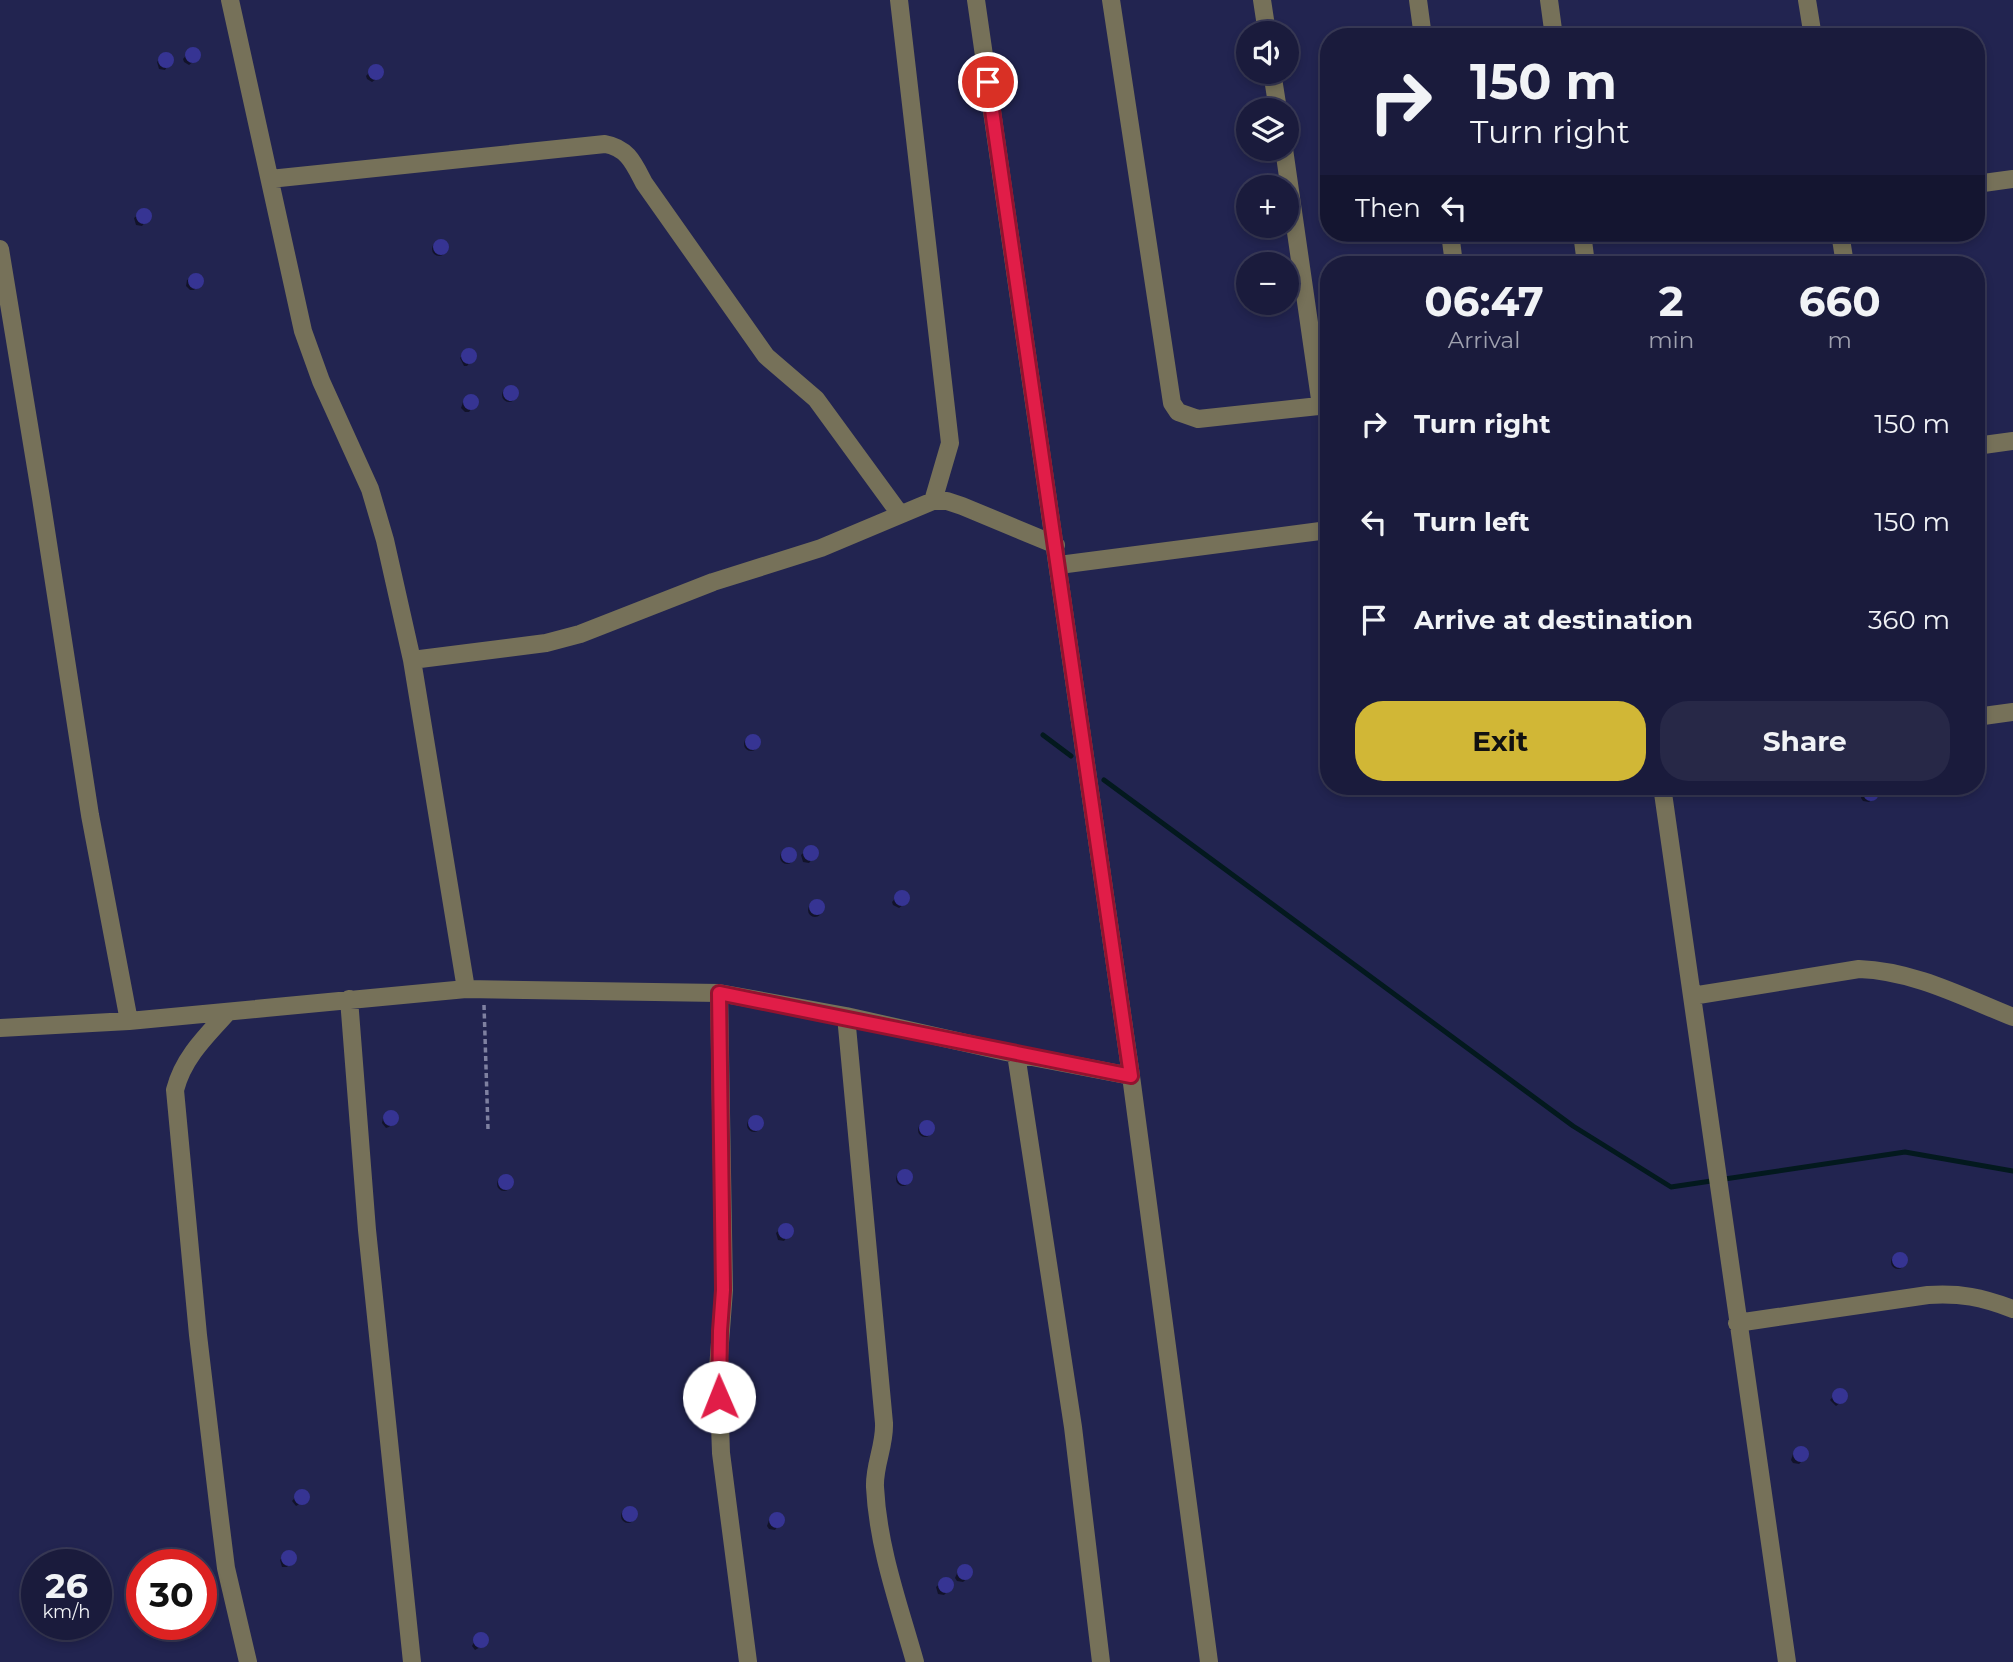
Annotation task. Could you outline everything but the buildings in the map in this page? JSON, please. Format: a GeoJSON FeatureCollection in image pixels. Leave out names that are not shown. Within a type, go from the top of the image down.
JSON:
{"type":"FeatureCollection","features":[{"type":"Feature","properties":{"kind":"street"},"geometry":{"type":"LineString","coordinates":[[230,0],[303,331],[321,381],[370,489],[385,540],[412,660],[475,989]]}},
{"type":"Feature","properties":{"kind":"street"},"geometry":{"type":"LineString","coordinates":[[899,0],[950,443],[933,501]]}},
{"type":"Feature","properties":{"kind":"street"},"geometry":{"type":"LineString","coordinates":[[976,0],[1131,1076],[1209,1662]]}},
{"type":"Feature","properties":{"kind":"street"},"geometry":{"type":"LineString","coordinates":[[1111,0],[1172,403],[1178,412],[1198,419],[1320,407]]}},
{"type":"Feature","properties":{"kind":"street"},"geometry":{"type":"LineString","coordinates":[[1262,0],[1265,21]]}},
{"type":"Feature","properties":{"kind":"street"},"geometry":{"type":"LineString","coordinates":[[1418,0],[1422,28]]}},
{"type":"Feature","properties":{"kind":"street"},"geometry":{"type":"LineString","coordinates":[[1549,0],[1553,28]]}},
{"type":"Feature","properties":{"kind":"street"},"geometry":{"type":"LineString","coordinates":[[1807,0],[1811,28]]}},
{"type":"Feature","properties":{"kind":"street"},"geometry":{"type":"LineString","coordinates":[[270,179],[605,144],[616,146],[625,151],[633,162],[644,183],[765,356],[816,399],[900,514]]}},
{"type":"Feature","properties":{"kind":"street"},"geometry":{"type":"LineString","coordinates":[[1286,161],[1320,375]]}},
{"type":"Feature","properties":{"kind":"street"},"geometry":{"type":"LineString","coordinates":[[1985,183],[2013,179]]}},
{"type":"Feature","properties":{"kind":"street"},"geometry":{"type":"LineString","coordinates":[[0,249],[90,814],[129,1021]]}},
{"type":"Feature","properties":{"kind":"street"},"geometry":{"type":"LineString","coordinates":[[1985,445],[2013,441]]}},
{"type":"Feature","properties":{"kind":"street"},"geometry":{"type":"LineString","coordinates":[[412,660],[546,643],[580,634],[713,582],[821,548],[933,501],[947,501],[962,506],[1056,545]]}},
{"type":"Feature","properties":{"kind":"street"},"geometry":{"type":"LineString","coordinates":[[1059,565],[1320,531]]}},
{"type":"Feature","properties":{"kind":"street"},"geometry":{"type":"LineString","coordinates":[[1985,716],[2013,712]]}},
{"type":"Feature","properties":{"kind":"street"},"geometry":{"type":"LineString","coordinates":[[1663,795],[1787,1662]]}},
{"type":"Feature","properties":{"kind":"street"},"geometry":{"type":"LineString","coordinates":[[1692,996],[1859,969],[1880,970],[1908,975],[2013,1017]]}},
{"type":"Feature","properties":{"kind":"street"},"geometry":{"type":"LineString","coordinates":[[0,1028],[129,1021],[475,989],[719,993],[1131,1076]]}},
{"type":"Feature","properties":{"kind":"street"},"geometry":{"type":"LineString","coordinates":[[719,993],[723,1290],[718,1369],[721,1452],[748,1662]]}},
{"type":"Feature","properties":{"kind":"street"},"geometry":{"type":"LineString","coordinates":[[349,999],[367,1230],[412,1662]]}},
{"type":"Feature","properties":{"kind":"street"},"geometry":{"type":"LineString","coordinates":[[228,1012],[190,1055],[179,1072],[175,1090],[198,1335],[226,1567],[248,1662]]}},
{"type":"Feature","properties":{"kind":"street"},"geometry":{"type":"LineString","coordinates":[[846,1017],[885,1436],[876,1472],[876,1504],[897,1605],[915,1662]]}},
{"type":"Feature","properties":{"kind":"street"},"geometry":{"type":"LineString","coordinates":[[1016,1054],[1073,1427],[1101,1662]]}},
{"type":"Feature","properties":{"kind":"street"},"geometry":{"type":"LineString","coordinates":[[1737,1323],[1956,1293],[1980,1297],[2013,1308]]}},
{"type":"Feature","properties":{"kind":"path"},"geometry":{"type":"LineString","coordinates":[[475,989],[488,1129]]}},
{"type":"Feature","properties":{"kind":"waterway"},"geometry":{"type":"LineString","coordinates":[[1043,735],[1071,756]]}},
{"type":"Feature","properties":{"kind":"waterway"},"geometry":{"type":"LineString","coordinates":[[1104,780],[1573,1126],[1671,1187],[1905,1152],[2013,1171]]}},
{"type":"Feature","properties":{"kind":"route"},"geometry":{"type":"LineString","coordinates":[[719,1397],[723,1290],[719,993],[1131,1076],[988,82]]}}]}
